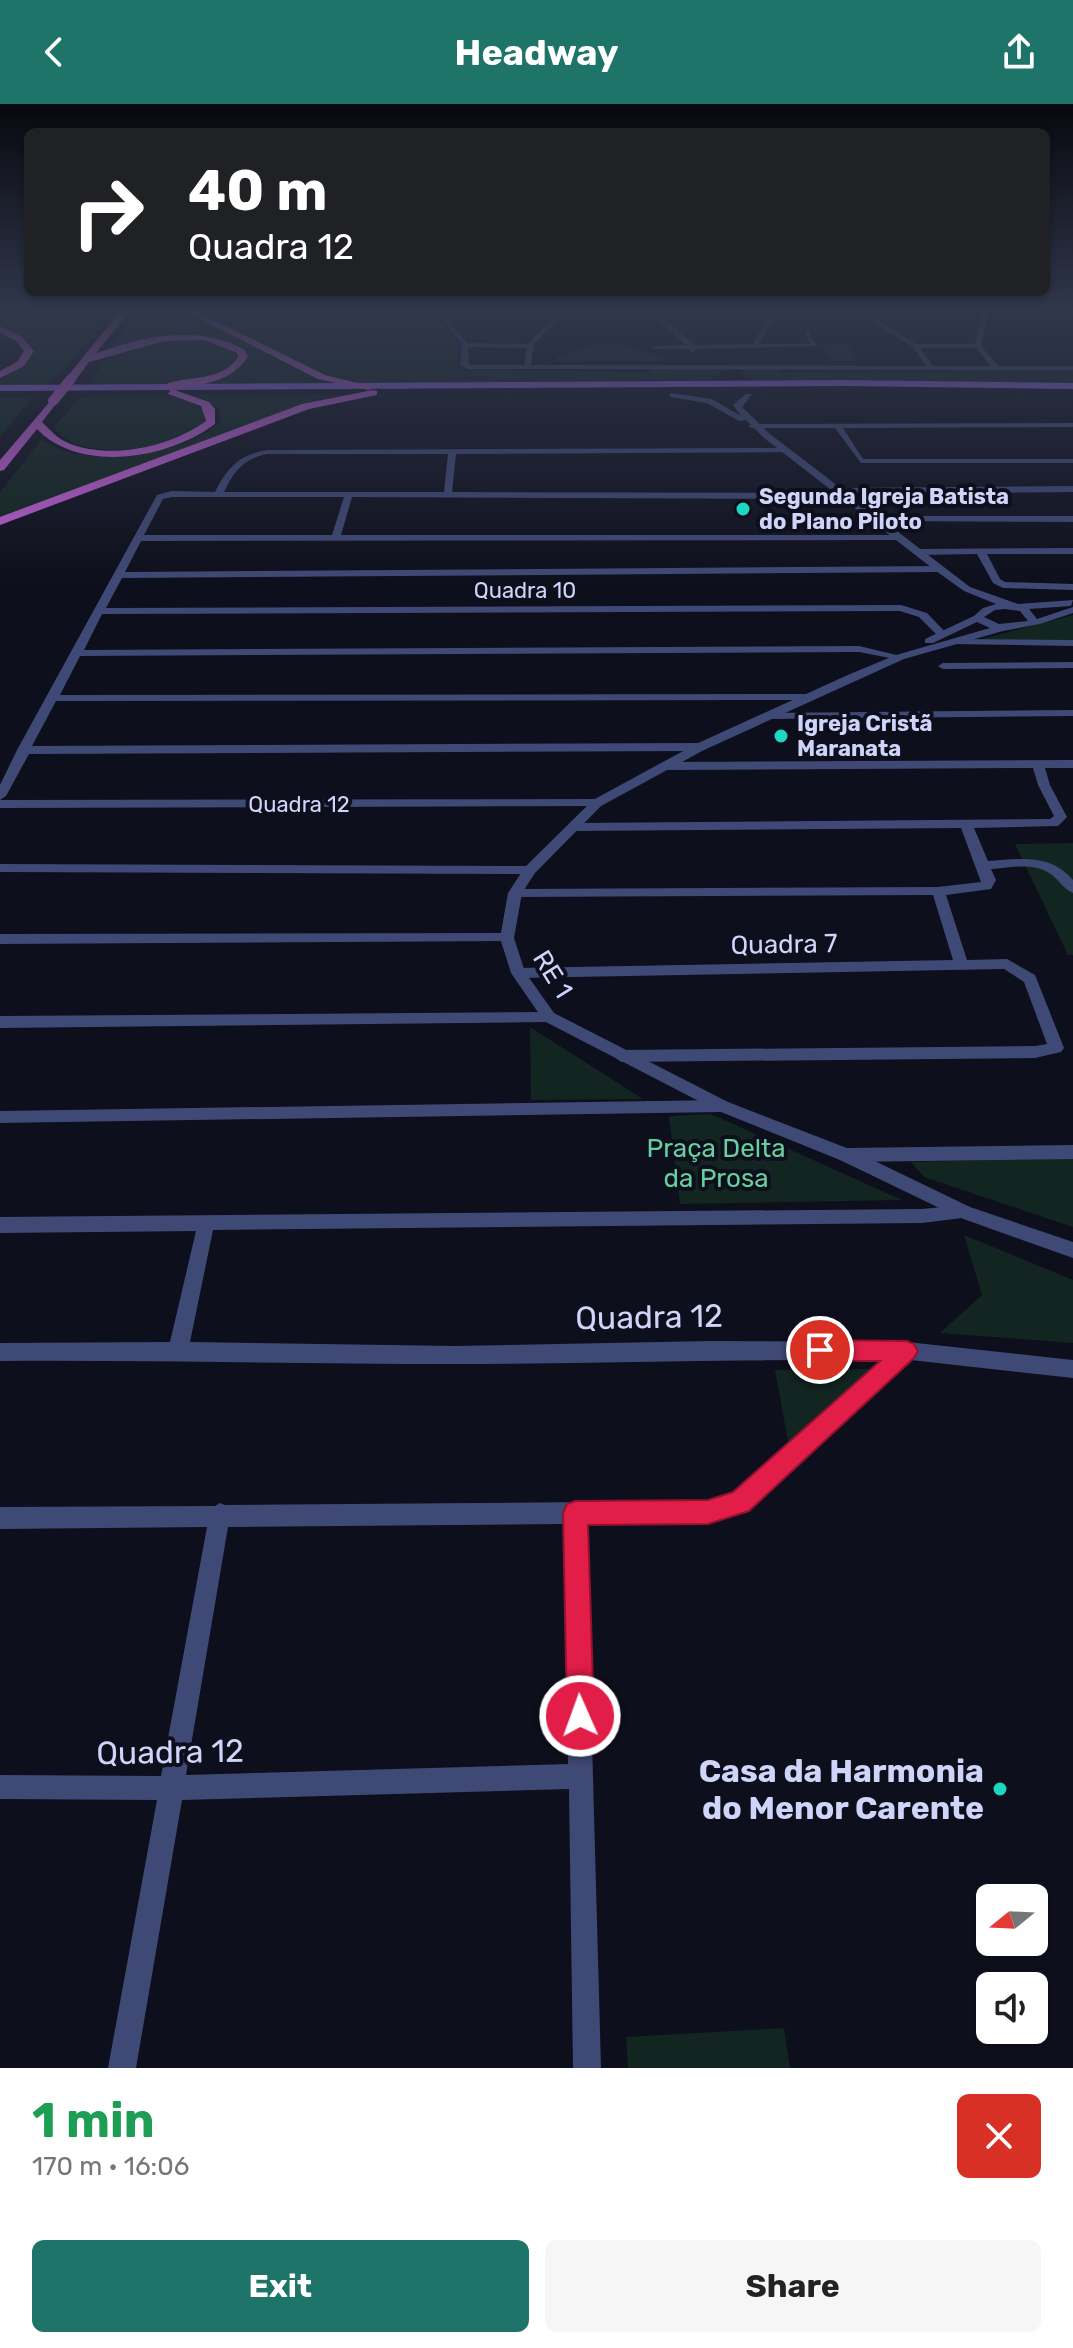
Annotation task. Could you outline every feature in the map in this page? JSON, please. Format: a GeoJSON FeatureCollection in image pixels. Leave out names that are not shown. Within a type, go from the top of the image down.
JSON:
{"type":"FeatureCollection","features":[{"type":"Feature","properties":{"kind":"highway"},"geometry":{"type":"LineString","coordinates":[[0,468],[54,400]]}},
{"type":"Feature","properties":{"kind":"highway"},"geometry":{"type":"LineString","coordinates":[[36,422],[54,439],[80,449],[121,452],[166,445],[192,436],[211,422],[210,409],[194,400]]}},
{"type":"Feature","properties":{"kind":"highway"},"geometry":{"type":"LineString","coordinates":[[0,521],[306,406],[332,400]]}},
{"type":"Feature","properties":{"kind":"street"},"geometry":{"type":"LineString","coordinates":[[701,400],[709,401],[757,428],[967,589],[1028,612],[1033,621]]}},
{"type":"Feature","properties":{"kind":"street"},"geometry":{"type":"LineString","coordinates":[[744,400],[737,405],[757,428]]}},
{"type":"Feature","properties":{"kind":"street"},"geometry":{"type":"LineString","coordinates":[[757,428],[1073,425]]}},
{"type":"Feature","properties":{"kind":"street"},"geometry":{"type":"LineString","coordinates":[[838,426],[855,458],[861,461],[1073,461]]}},
{"type":"Feature","properties":{"kind":"street"},"geometry":{"type":"LineString","coordinates":[[218,494],[235,464],[262,452],[785,450]]}},
{"type":"Feature","properties":{"kind":"street"},"geometry":{"type":"LineString","coordinates":[[448,492],[452,451]]}},
{"type":"Feature","properties":{"kind":"street"},"geometry":{"type":"LineString","coordinates":[[0,796],[160,497],[218,494],[842,493],[1073,489]]}},
{"type":"Feature","properties":{"kind":"street"},"geometry":{"type":"LineString","coordinates":[[336,538],[349,494]]}},
{"type":"Feature","properties":{"kind":"street"},"geometry":{"type":"LineString","coordinates":[[875,519],[1073,519]]}},
{"type":"Feature","properties":{"kind":"street"},"geometry":{"type":"LineString","coordinates":[[138,538],[897,537]]}},
{"type":"Feature","properties":{"kind":"street"},"geometry":{"type":"LineString","coordinates":[[980,551],[996,581],[1003,585],[1073,587]]}},
{"type":"Feature","properties":{"kind":"street"},"geometry":{"type":"LineString","coordinates":[[917,552],[1073,551]]}},
{"type":"Feature","properties":{"kind":"street","name":"Quadra 10"},"geometry":{"type":"LineString","coordinates":[[116,575],[939,569]]}},
{"type":"Feature","properties":{"kind":"street"},"geometry":{"type":"LineString","coordinates":[[967,589],[979,616],[999,629]]}},
{"type":"Feature","properties":{"kind":"street"},"geometry":{"type":"LineString","coordinates":[[1014,606],[1073,603]]}},
{"type":"Feature","properties":{"kind":"street","name":"RE 1"},"geometry":{"type":"LineString","coordinates":[[1014,606],[979,616],[900,657],[700,747],[597,803],[530,870],[515,893],[507,938],[518,973],[549,1017],[722,1106],[846,1155],[964,1212],[1073,1250]]}},
{"type":"Feature","properties":{"kind":"street","name":"Quadra 10"},"geometry":{"type":"LineString","coordinates":[[98,611],[901,608],[923,615],[943,635]]}},
{"type":"Feature","properties":{"kind":"street","name":"RE 1"},"geometry":{"type":"LineString","coordinates":[[900,657],[1073,610]]}},
{"type":"Feature","properties":{"kind":"street"},"geometry":{"type":"LineString","coordinates":[[955,642],[1073,643]]}},
{"type":"Feature","properties":{"kind":"street"},"geometry":{"type":"LineString","coordinates":[[76,653],[859,649],[900,657]]}},
{"type":"Feature","properties":{"kind":"street"},"geometry":{"type":"LineString","coordinates":[[943,666],[1073,665]]}},
{"type":"Feature","properties":{"kind":"street"},"geometry":{"type":"LineString","coordinates":[[50,698],[806,697]]}},
{"type":"Feature","properties":{"kind":"street"},"geometry":{"type":"LineString","coordinates":[[766,716],[1073,713]]}},
{"type":"Feature","properties":{"kind":"street"},"geometry":{"type":"LineString","coordinates":[[23,750],[700,747]]}},
{"type":"Feature","properties":{"kind":"street"},"geometry":{"type":"LineString","coordinates":[[665,766],[1073,764]]}},
{"type":"Feature","properties":{"kind":"street"},"geometry":{"type":"LineString","coordinates":[[574,827],[1057,821],[1061,817],[1044,785],[1038,765]]}},
{"type":"Feature","properties":{"kind":"street","name":"Quadra 12"},"geometry":{"type":"LineString","coordinates":[[0,804],[597,803]]}},
{"type":"Feature","properties":{"kind":"street"},"geometry":{"type":"LineString","coordinates":[[966,824],[983,865],[1045,863],[1061,872],[1073,889]]}},
{"type":"Feature","properties":{"kind":"street","name":"Quadra 7"},"geometry":{"type":"LineString","coordinates":[[515,893],[938,891],[986,886],[989,880],[983,865]]}},
{"type":"Feature","properties":{"kind":"street"},"geometry":{"type":"LineString","coordinates":[[0,868],[530,870]]}},
{"type":"Feature","properties":{"kind":"street"},"geometry":{"type":"LineString","coordinates":[[938,891],[962,965]]}},
{"type":"Feature","properties":{"kind":"street"},"geometry":{"type":"LineString","coordinates":[[0,939],[507,938]]}},
{"type":"Feature","properties":{"kind":"street","name":"Quadra 7"},"geometry":{"type":"LineString","coordinates":[[518,973],[1007,964],[1030,979],[1054,1041],[1054,1050],[1035,1052],[621,1056]]}},
{"type":"Feature","properties":{"kind":"street"},"geometry":{"type":"LineString","coordinates":[[0,1022],[549,1017]]}},
{"type":"Feature","properties":{"kind":"street"},"geometry":{"type":"LineString","coordinates":[[0,1117],[722,1106]]}},
{"type":"Feature","properties":{"kind":"street"},"geometry":{"type":"LineString","coordinates":[[846,1155],[1073,1152]]}},
{"type":"Feature","properties":{"kind":"street"},"geometry":{"type":"LineString","coordinates":[[0,1225],[922,1216],[964,1212]]}},
{"type":"Feature","properties":{"kind":"street"},"geometry":{"type":"LineString","coordinates":[[178,1351],[206,1224]]}},
{"type":"Feature","properties":{"kind":"street","name":"Quadra 12"},"geometry":{"type":"LineString","coordinates":[[0,1352],[454,1355],[709,1350],[907,1351],[1073,1369]]}},
{"type":"Feature","properties":{"kind":"street"},"geometry":{"type":"LineString","coordinates":[[0,1518],[708,1512],[740,1502],[907,1351]]}},
{"type":"Feature","properties":{"kind":"street"},"geometry":{"type":"LineString","coordinates":[[575,1513],[587,2068]]}},
{"type":"Feature","properties":{"kind":"street"},"geometry":{"type":"LineString","coordinates":[[122,2068],[220,1514]]}},
{"type":"Feature","properties":{"kind":"street","name":"Quadra 12"},"geometry":{"type":"LineString","coordinates":[[0,1787],[171,1788],[582,1776]]}},
{"type":"Feature","properties":{"kind":"green space"},"geometry":{"type":"Polygon","coordinates":[[[0,400],[31,400],[0,437],[0,400]]]}},
{"type":"Feature","properties":{"kind":"green space"},"geometry":{"type":"Polygon","coordinates":[[[78,400],[181,400],[203,410],[204,422],[172,440],[150,446],[104,450],[66,439],[54,427],[78,400]]]}},
{"type":"Feature","properties":{"kind":"green space"},"geometry":{"type":"Polygon","coordinates":[[[204,400],[321,400],[0,518],[0,492],[42,439],[59,449],[81,455],[106,457],[159,451],[204,434],[220,422],[219,408],[204,400]]]}},
{"type":"Feature","properties":{"kind":"green space"},"geometry":{"type":"Polygon","coordinates":[[[1073,615],[1073,641],[974,641],[1073,615]]]}},
{"type":"Feature","properties":{"kind":"green space"},"geometry":{"type":"Polygon","coordinates":[[[1073,843],[1073,955],[1068,955],[1015,844],[1073,843]]]}},
{"type":"Feature","properties":{"kind":"green space"},"geometry":{"type":"Polygon","coordinates":[[[530,1027],[643,1099],[531,1100],[530,1027]]]}},
{"type":"Feature","properties":{"kind":"green space","name":"Praça Delta da Prosa"},"geometry":{"type":"Polygon","coordinates":[[[711,1114],[902,1200],[680,1204],[669,1116],[711,1114]]]}},
{"type":"Feature","properties":{"kind":"green space"},"geometry":{"type":"Polygon","coordinates":[[[1073,1158],[1073,1227],[924,1177],[911,1162],[1073,1158]]]}},
{"type":"Feature","properties":{"kind":"green space"},"geometry":{"type":"Polygon","coordinates":[[[964,1235],[1073,1280],[1073,1343],[940,1333],[982,1295],[964,1235]]]}},
{"type":"Feature","properties":{"kind":"green space"},"geometry":{"type":"Polygon","coordinates":[[[873,1369],[789,1447],[775,1370],[873,1369]]]}},
{"type":"Feature","properties":{"kind":"green space"},"geometry":{"type":"Polygon","coordinates":[[[784,2028],[790,2068],[628,2068],[626,2037],[784,2028]]]}},
{"type":"Feature","properties":{"kind":"place","name":"Segunda Igreja Batista do Plano Piloto"},"geometry":{"type":"Point","coordinates":[743,509]}},
{"type":"Feature","properties":{"kind":"place","name":"Igreja Cristã Maranata"},"geometry":{"type":"Point","coordinates":[781,736]}},
{"type":"Feature","properties":{"kind":"place","name":"Casa da Harmonia do Menor Carente"},"geometry":{"type":"Point","coordinates":[1000,1789]}},
{"type":"Feature","properties":{"kind":"route"},"geometry":{"type":"LineString","coordinates":[[580,1716],[575,1513],[708,1512],[740,1502],[907,1351],[820,1350]]}}]}
